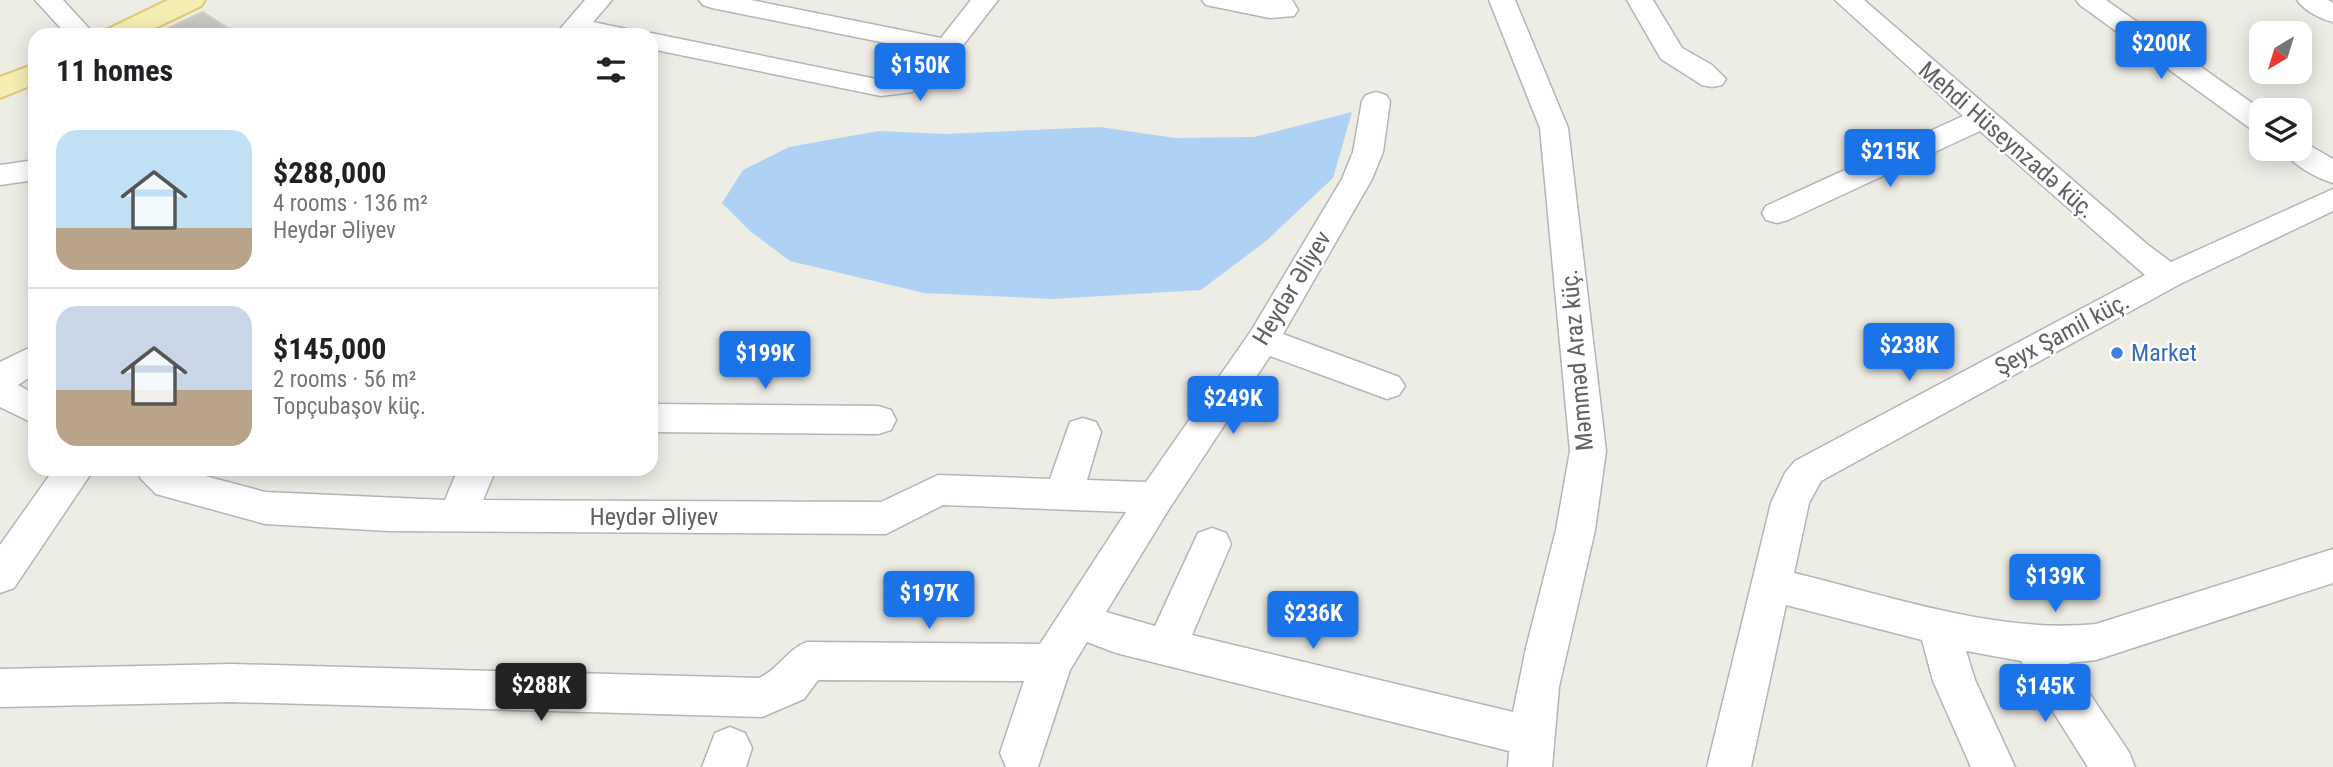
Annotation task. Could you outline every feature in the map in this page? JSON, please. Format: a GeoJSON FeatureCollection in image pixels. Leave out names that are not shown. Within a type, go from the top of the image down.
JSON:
{"type":"FeatureCollection","features":[{"type":"Feature","properties":{"kind":"main road"},"geometry":{"type":"LineString","coordinates":[[133,28],[191,0]]}},
{"type":"Feature","properties":{"kind":"main road"},"geometry":{"type":"LineString","coordinates":[[0,89],[28,76]]}},
{"type":"Feature","properties":{"kind":"street"},"geometry":{"type":"LineString","coordinates":[[48,0],[75,28]]}},
{"type":"Feature","properties":{"kind":"street"},"geometry":{"type":"LineString","coordinates":[[574,28],[599,0]]}},
{"type":"Feature","properties":{"kind":"street"},"geometry":{"type":"LineString","coordinates":[[712,0],[947,47]]}},
{"type":"Feature","properties":{"kind":"street"},"geometry":{"type":"LineString","coordinates":[[951,0],[983,3]]}},
{"type":"Feature","properties":{"kind":"street"},"geometry":{"type":"LineString","coordinates":[[1215,0],[1270,10],[1285,10],[1279,0]]}},
{"type":"Feature","properties":{"kind":"street","name":"Məmməd Araz küç."},"geometry":{"type":"LineString","coordinates":[[1502,0],[1554,128],[1588,451],[1585,485],[1543,668],[1530,751]]}},
{"type":"Feature","properties":{"kind":"street"},"geometry":{"type":"LineString","coordinates":[[1640,0],[1671,53],[1677,59],[1705,70],[1712,79]]}},
{"type":"Feature","properties":{"kind":"street","name":"Mehdi Hüseynzadə küç."},"geometry":{"type":"LineString","coordinates":[[1848,0],[1981,119],[2137,253],[2169,276]]}},
{"type":"Feature","properties":{"kind":"street"},"geometry":{"type":"LineString","coordinates":[[2088,0],[2249,114]]}},
{"type":"Feature","properties":{"kind":"street"},"geometry":{"type":"LineString","coordinates":[[2309,0],[2333,15]]}},
{"type":"Feature","properties":{"kind":"street"},"geometry":{"type":"LineString","coordinates":[[658,42],[881,88],[902,86],[930,69],[983,3]]}},
{"type":"Feature","properties":{"kind":"street","name":"Heydər Əliyev"},"geometry":{"type":"LineString","coordinates":[[1023,753],[1051,663],[1156,498],[1263,340],[1357,179],[1368,152],[1376,101]]}},
{"type":"Feature","properties":{"kind":"street"},"geometry":{"type":"LineString","coordinates":[[1777,213],[1981,119]]}},
{"type":"Feature","properties":{"kind":"street"},"geometry":{"type":"LineString","coordinates":[[2312,159],[2333,173]]}},
{"type":"Feature","properties":{"kind":"street"},"geometry":{"type":"LineString","coordinates":[[0,175],[28,171]]}},
{"type":"Feature","properties":{"kind":"street","name":"Şeyx Şamil küç."},"geometry":{"type":"LineString","coordinates":[[1729,767],[1790,503],[1798,484],[1808,471],[2169,276],[2333,199]]}},
{"type":"Feature","properties":{"kind":"street"},"geometry":{"type":"LineString","coordinates":[[1263,340],[1387,386]]}},
{"type":"Feature","properties":{"kind":"street"},"geometry":{"type":"LineString","coordinates":[[0,379],[28,362]]}},
{"type":"Feature","properties":{"kind":"street"},"geometry":{"type":"LineString","coordinates":[[0,391],[28,406]]}},
{"type":"Feature","properties":{"kind":"street"},"geometry":{"type":"LineString","coordinates":[[658,418],[878,420]]}},
{"type":"Feature","properties":{"kind":"street"},"geometry":{"type":"LineString","coordinates":[[1064,495],[1083,432]]}},
{"type":"Feature","properties":{"kind":"street"},"geometry":{"type":"LineString","coordinates":[[0,576],[70,476]]}},
{"type":"Feature","properties":{"kind":"street","name":"Heydər Əliyev"},"geometry":{"type":"LineString","coordinates":[[162,476],[169,483],[196,479],[265,508],[457,516],[886,518],[938,489],[1156,498]]}},
{"type":"Feature","properties":{"kind":"street"},"geometry":{"type":"LineString","coordinates":[[457,516],[474,476]]}},
{"type":"Feature","properties":{"kind":"street"},"geometry":{"type":"LineString","coordinates":[[1166,647],[1212,544]]}},
{"type":"Feature","properties":{"kind":"street"},"geometry":{"type":"LineString","coordinates":[[1773,585],[2004,642],[2060,646],[2096,642],[2333,566]]}},
{"type":"Feature","properties":{"kind":"street"},"geometry":{"type":"LineString","coordinates":[[1078,619],[1116,635],[1530,751]]}},
{"type":"Feature","properties":{"kind":"street"},"geometry":{"type":"LineString","coordinates":[[1938,626],[1954,681],[1993,767]]}},
{"type":"Feature","properties":{"kind":"street"},"geometry":{"type":"LineString","coordinates":[[2032,643],[2113,767]]}},
{"type":"Feature","properties":{"kind":"street"},"geometry":{"type":"LineString","coordinates":[[0,688],[232,683],[762,698],[789,685],[807,661],[1051,663]]}},
{"type":"Feature","properties":{"kind":"water"},"geometry":{"type":"Polygon","coordinates":[[[1352,112],[1333,178],[1266,241],[1201,290],[1053,299],[924,293],[790,261],[750,231],[722,203],[743,170],[789,147],[879,131],[945,134],[1100,127],[1175,138],[1254,137],[1352,112]]]}},
{"type":"Feature","properties":{"kind":"building"},"geometry":{"type":"Polygon","coordinates":[[[203,12],[227,28],[169,28],[203,12]]]}},
{"type":"Feature","properties":{"kind":"place","name":"Market"},"geometry":{"type":"Point","coordinates":[2117,353]}}]}
